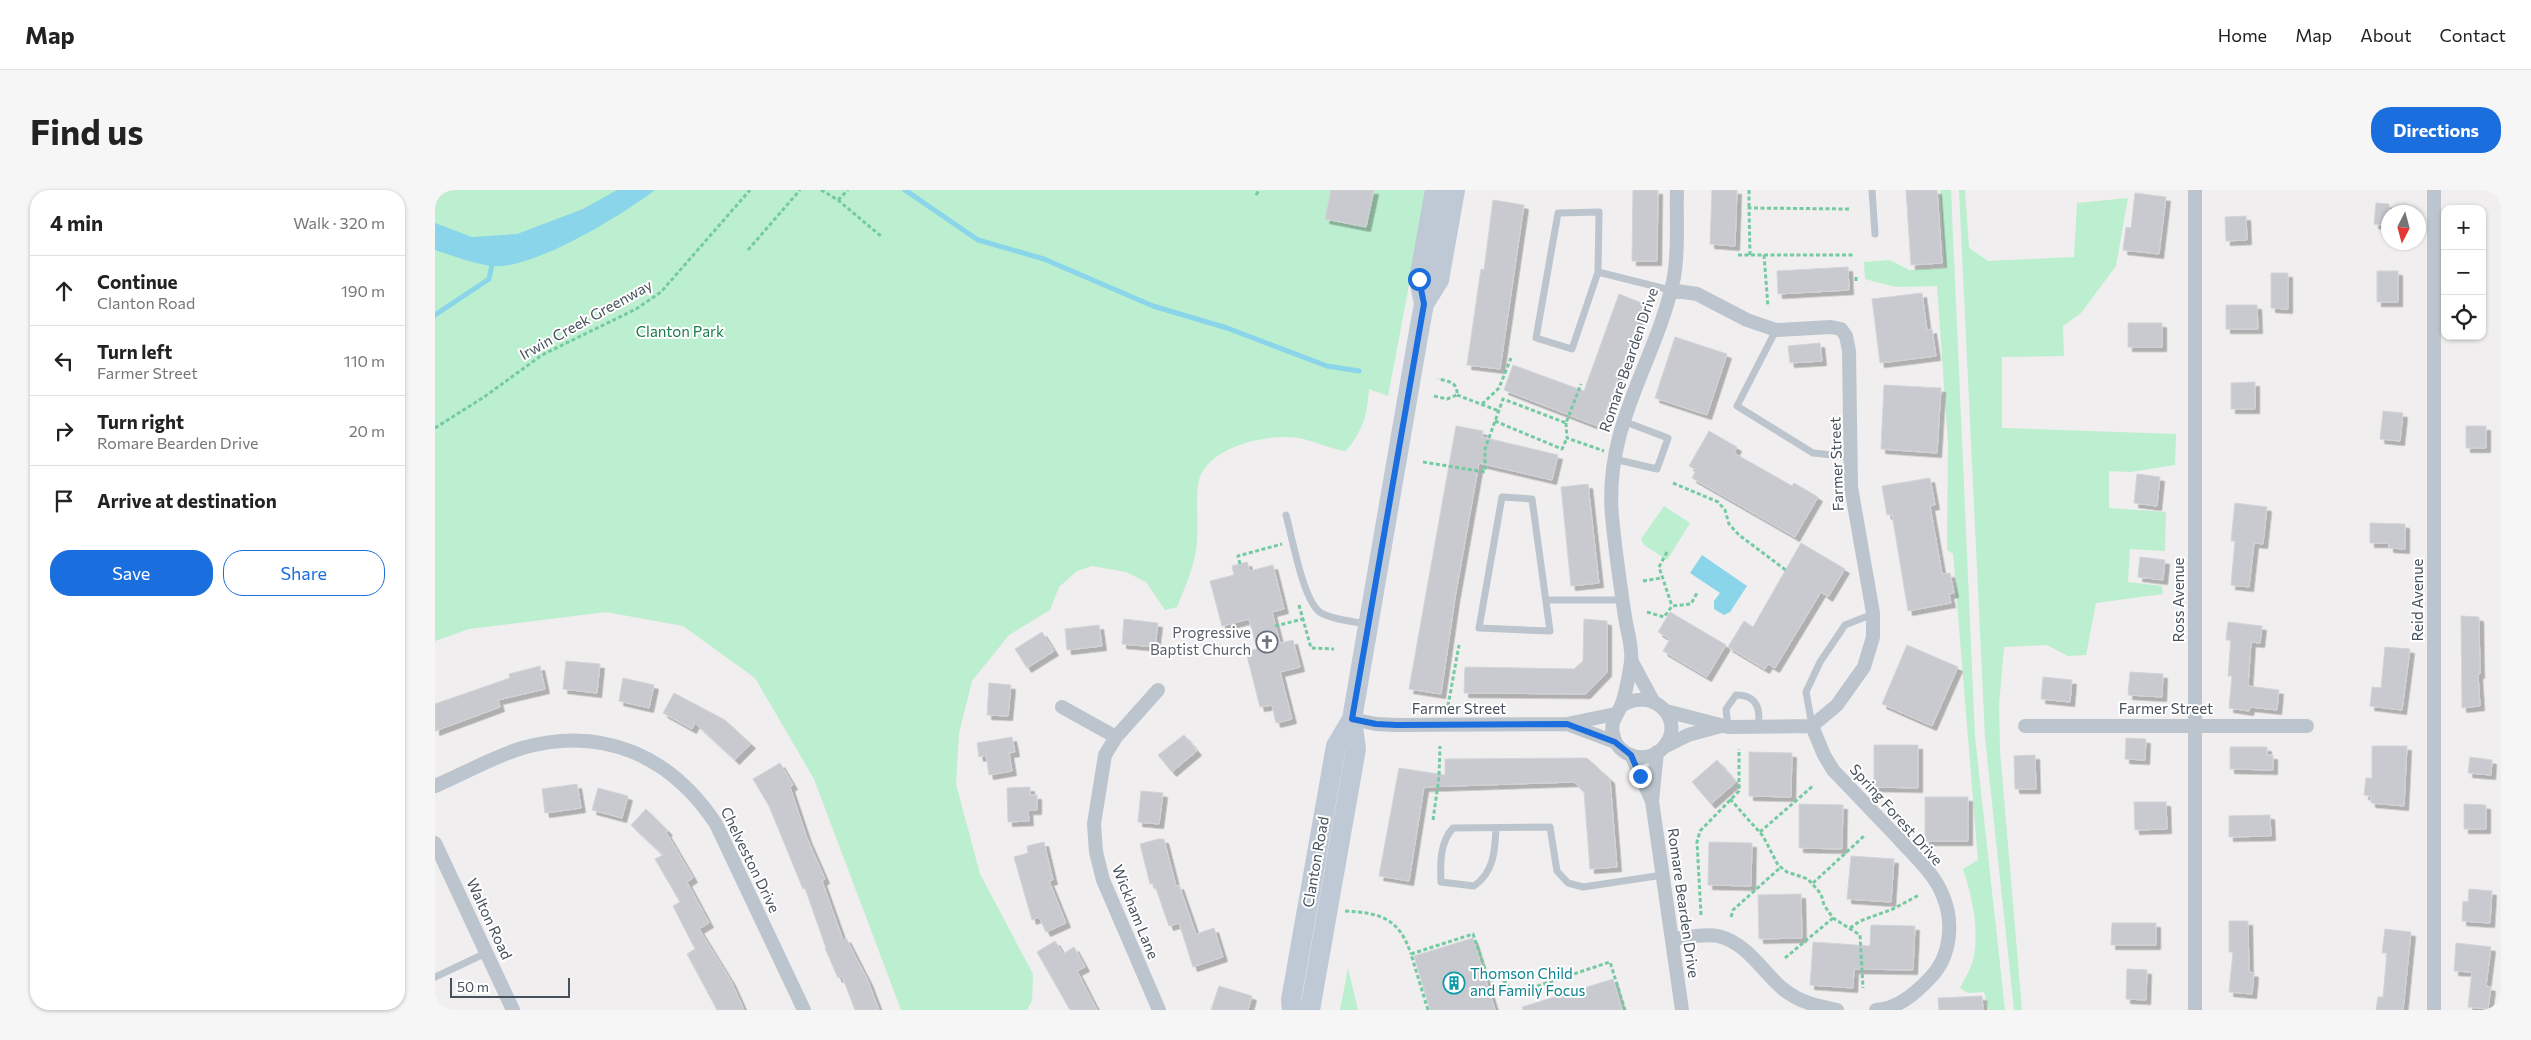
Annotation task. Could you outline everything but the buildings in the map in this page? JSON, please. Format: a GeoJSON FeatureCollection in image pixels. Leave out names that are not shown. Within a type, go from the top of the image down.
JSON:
{"type":"FeatureCollection","features":[{"type":"Feature","properties":{"kind":"main road","name":"Clanton Road"},"geometry":{"type":"LineString","coordinates":[[1310,1010],[1356,749],[1352,719],[1424,304],[1419,279],[1435,190]]}},
{"type":"Feature","properties":{"kind":"main road","name":"Clanton Road"},"geometry":{"type":"LineString","coordinates":[[1424,304],[1439,280],[1455,190]]}},
{"type":"Feature","properties":{"kind":"main road","name":"Clanton Road"},"geometry":{"type":"LineString","coordinates":[[1292,1010],[1291,1000],[1336,746],[1352,719]]}},
{"type":"Feature","properties":{"kind":"street","name":"Romare Bearden Drive"},"geometry":{"type":"LineString","coordinates":[[1653,701],[1631,660],[1615,557],[1610,491],[1610,456],[1671,290],[1676,260],[1677,190]]}},
{"type":"Feature","properties":{"kind":"street","name":"Ross Avenue"},"geometry":{"type":"LineString","coordinates":[[2195,190],[2195,1010]]}},
{"type":"Feature","properties":{"kind":"street","name":"Reid Avenue"},"geometry":{"type":"LineString","coordinates":[[2433,190],[2434,1010]]}},
{"type":"Feature","properties":{"kind":"street","name":"Farmer Street"},"geometry":{"type":"LineString","coordinates":[[1671,290],[1697,294],[1747,320],[1776,330],[1831,327],[1841,329],[1846,336],[1852,416],[1851,487],[1873,613],[1873,636],[1864,667],[1837,705],[1812,726]]}},
{"type":"Feature","properties":{"kind":"street","name":"Romare Bearden Drive"},"geometry":{"type":"LineString","coordinates":[[1618,710],[1631,660]]}},
{"type":"Feature","properties":{"kind":"street","name":"Wickham Lane"},"geometry":{"type":"LineString","coordinates":[[1158,690],[1116,737],[1105,755],[1094,810],[1096,852],[1103,880],[1159,1010]]}},
{"type":"Feature","properties":{"kind":"street"},"geometry":{"type":"LineString","coordinates":[[1725,727],[1666,711],[1653,701],[1636,699],[1618,710],[1612,723],[1615,742],[1631,755],[1640,757],[1661,750],[1688,735],[1725,727],[1812,726]]}},
{"type":"Feature","properties":{"kind":"street"},"geometry":{"type":"LineString","coordinates":[[1062,707],[1116,737]]}},
{"type":"Feature","properties":{"kind":"street","name":"Farmer Street"},"geometry":{"type":"LineString","coordinates":[[1352,719],[1376,724],[1397,725],[1567,724],[1618,710]]}},
{"type":"Feature","properties":{"kind":"street"},"geometry":{"type":"LineString","coordinates":[[1661,750],[1671,730],[1666,711]]}},
{"type":"Feature","properties":{"kind":"street","name":"Farmer Street"},"geometry":{"type":"LineString","coordinates":[[1567,724],[1615,742]]}},
{"type":"Feature","properties":{"kind":"street","name":"Spring Forest Drive"},"geometry":{"type":"LineString","coordinates":[[1812,726],[1824,755],[1833,770],[1923,865],[1943,894],[1947,908],[1949,939],[1933,976],[1910,998],[1876,1010]]}},
{"type":"Feature","properties":{"kind":"street","name":"Farmer Street"},"geometry":{"type":"LineString","coordinates":[[2025,726],[2307,726]]}},
{"type":"Feature","properties":{"kind":"street","name":"Chelveston Drive"},"geometry":{"type":"LineString","coordinates":[[435,786],[520,749],[544,743],[571,740],[597,742],[623,748],[663,767],[684,783],[702,802],[716,824],[805,1010]]}},
{"type":"Feature","properties":{"kind":"street","name":"Romare Bearden Drive"},"geometry":{"type":"LineString","coordinates":[[1652,802],[1661,750]]}},
{"type":"Feature","properties":{"kind":"street","name":"Romare Bearden Drive"},"geometry":{"type":"LineString","coordinates":[[1631,755],[1652,802],[1682,1010]]}},
{"type":"Feature","properties":{"kind":"street","name":"Walton Road"},"geometry":{"type":"LineString","coordinates":[[435,843],[513,1010]]}},
{"type":"Feature","properties":{"kind":"street"},"geometry":{"type":"LineString","coordinates":[[1672,939],[1717,936],[1733,942],[1746,951],[1783,990],[1812,1005],[1837,1010]]}},
{"type":"Feature","properties":{"kind":"lane"},"geometry":{"type":"LineString","coordinates":[[1872,190],[1875,234]]}},
{"type":"Feature","properties":{"kind":"lane"},"geometry":{"type":"LineString","coordinates":[[1599,212],[1598,272],[1572,349],[1536,338],[1558,213],[1599,212]]}},
{"type":"Feature","properties":{"kind":"lane"},"geometry":{"type":"LineString","coordinates":[[1598,272],[1671,290]]}},
{"type":"Feature","properties":{"kind":"lane"},"geometry":{"type":"LineString","coordinates":[[1776,330],[1737,406],[1813,453],[1851,457]]}},
{"type":"Feature","properties":{"kind":"lane"},"geometry":{"type":"LineString","coordinates":[[1610,456],[1657,469],[1668,438],[1623,421]]}},
{"type":"Feature","properties":{"kind":"lane"},"geometry":{"type":"LineString","coordinates":[[1502,497],[1532,499],[1548,600],[1550,631],[1479,628],[1502,497]]}},
{"type":"Feature","properties":{"kind":"lane"},"geometry":{"type":"LineString","coordinates":[[1287,515],[1305,587],[1313,606],[1320,612],[1369,625]]}},
{"type":"Feature","properties":{"kind":"lane"},"geometry":{"type":"LineString","coordinates":[[1548,600],[1622,600]]}},
{"type":"Feature","properties":{"kind":"lane"},"geometry":{"type":"LineString","coordinates":[[1812,726],[1806,692],[1820,662],[1845,625],[1873,613]]}},
{"type":"Feature","properties":{"kind":"lane"},"geometry":{"type":"LineString","coordinates":[[1725,727],[1726,710],[1736,695],[1745,695],[1755,700],[1759,709],[1758,727]]}},
{"type":"Feature","properties":{"kind":"lane"},"geometry":{"type":"LineString","coordinates":[[1497,828],[1495,855],[1485,878],[1474,886],[1441,882],[1440,864],[1446,836],[1453,828],[1549,827],[1557,871],[1568,883],[1583,887],[1663,875]]}},
{"type":"Feature","properties":{"kind":"lane"},"geometry":{"type":"LineString","coordinates":[[435,977],[487,952]]}},
{"type":"Feature","properties":{"kind":"path","name":"Irwin Creek Greenway"},"geometry":{"type":"LineString","coordinates":[[435,428],[542,355],[636,308],[661,292],[750,190]]}},
{"type":"Feature","properties":{"kind":"path"},"geometry":{"type":"LineString","coordinates":[[748,250],[799,190]]}},
{"type":"Feature","properties":{"kind":"path"},"geometry":{"type":"LineString","coordinates":[[821,190],[838,200],[882,237]]}},
{"type":"Feature","properties":{"kind":"path"},"geometry":{"type":"LineString","coordinates":[[838,200],[848,190]]}},
{"type":"Feature","properties":{"kind":"path"},"geometry":{"type":"LineString","coordinates":[[1256,196],[1259,190]]}},
{"type":"Feature","properties":{"kind":"path"},"geometry":{"type":"LineString","coordinates":[[1749,190],[1750,255]]}},
{"type":"Feature","properties":{"kind":"path"},"geometry":{"type":"LineString","coordinates":[[1749,208],[1849,208]]}},
{"type":"Feature","properties":{"kind":"path"},"geometry":{"type":"LineString","coordinates":[[1738,255],[1855,255]]}},
{"type":"Feature","properties":{"kind":"path"},"geometry":{"type":"LineString","coordinates":[[1764,255],[1768,307]]}},
{"type":"Feature","properties":{"kind":"path"},"geometry":{"type":"LineString","coordinates":[[1482,404],[1499,388],[1505,367],[1509,367],[1511,358]]}},
{"type":"Feature","properties":{"kind":"path"},"geometry":{"type":"LineString","coordinates":[[1438,379],[1457,386],[1457,395]]}},
{"type":"Feature","properties":{"kind":"path"},"geometry":{"type":"LineString","coordinates":[[1495,421],[1562,449],[1567,438],[1566,423],[1581,384]]}},
{"type":"Feature","properties":{"kind":"path"},"geometry":{"type":"LineString","coordinates":[[1434,396],[1447,400],[1457,395],[1499,411]]}},
{"type":"Feature","properties":{"kind":"path"},"geometry":{"type":"LineString","coordinates":[[1423,462],[1485,472],[1485,449],[1503,399],[1566,423]]}},
{"type":"Feature","properties":{"kind":"path"},"geometry":{"type":"LineString","coordinates":[[1567,438],[1610,456]]}},
{"type":"Feature","properties":{"kind":"path"},"geometry":{"type":"LineString","coordinates":[[1673,483],[1718,502],[1725,510],[1729,524],[1739,535],[1787,571]]}},
{"type":"Feature","properties":{"kind":"path"},"geometry":{"type":"LineString","coordinates":[[1240,564],[1238,556],[1283,544],[1285,553]]}},
{"type":"Feature","properties":{"kind":"path"},"geometry":{"type":"LineString","coordinates":[[1667,552],[1659,567],[1661,578],[1672,606]]}},
{"type":"Feature","properties":{"kind":"path"},"geometry":{"type":"LineString","coordinates":[[1643,581],[1661,578]]}},
{"type":"Feature","properties":{"kind":"path"},"geometry":{"type":"LineString","coordinates":[[1672,606],[1688,606],[1697,593]]}},
{"type":"Feature","properties":{"kind":"path"},"geometry":{"type":"LineString","coordinates":[[1298,600],[1311,648],[1334,649]]}},
{"type":"Feature","properties":{"kind":"path"},"geometry":{"type":"LineString","coordinates":[[1647,612],[1664,617],[1672,606]]}},
{"type":"Feature","properties":{"kind":"path"},"geometry":{"type":"LineString","coordinates":[[1275,626],[1303,619]]}},
{"type":"Feature","properties":{"kind":"path"},"geometry":{"type":"LineString","coordinates":[[1448,706],[1459,645]]}},
{"type":"Feature","properties":{"kind":"path"},"geometry":{"type":"LineString","coordinates":[[1433,820],[1439,778],[1440,746]]}},
{"type":"Feature","properties":{"kind":"path"},"geometry":{"type":"LineString","coordinates":[[1701,915],[1697,842],[1700,831],[1739,791],[1739,749]]}},
{"type":"Feature","properties":{"kind":"path"},"geometry":{"type":"LineString","coordinates":[[1760,832],[1814,785]]}},
{"type":"Feature","properties":{"kind":"path"},"geometry":{"type":"LineString","coordinates":[[1730,800],[1760,832],[1769,845],[1772,857],[1781,867],[1813,883],[1833,918],[1860,935],[1862,941],[1863,988]]}},
{"type":"Feature","properties":{"kind":"path"},"geometry":{"type":"LineString","coordinates":[[1813,883],[1864,836]]}},
{"type":"Feature","properties":{"kind":"path"},"geometry":{"type":"LineString","coordinates":[[1731,917],[1733,910],[1781,867]]}},
{"type":"Feature","properties":{"kind":"path"},"geometry":{"type":"LineString","coordinates":[[1850,928],[1860,921],[1893,910],[1919,895]]}},
{"type":"Feature","properties":{"kind":"path"},"geometry":{"type":"LineString","coordinates":[[1343,911],[1376,915],[1391,922],[1402,931],[1428,1010]]}},
{"type":"Feature","properties":{"kind":"path"},"geometry":{"type":"LineString","coordinates":[[1785,958],[1833,918]]}},
{"type":"Feature","properties":{"kind":"path"},"geometry":{"type":"LineString","coordinates":[[1411,954],[1473,934],[1489,981],[1498,978],[1507,983],[1510,995],[1610,962],[1625,1010]]}},
{"type":"Feature","properties":{"kind":"green space","name":"Clanton Park"},"geometry":{"type":"Polygon","coordinates":[[[435,190],[1427,190],[1388,396],[1369,389],[1363,422],[1346,451],[1304,439],[1286,437],[1256,440],[1227,450],[1214,458],[1205,468],[1199,480],[1195,558],[1177,607],[1165,610],[1146,582],[1126,572],[1092,566],[1077,571],[1059,587],[1050,610],[1009,635],[972,681],[959,733],[956,784],[980,874],[1033,974],[1032,1000],[1027,1010],[901,1010],[814,779],[755,678],[683,626],[606,612],[469,629],[435,641],[435,190]]]}},
{"type":"Feature","properties":{"kind":"green space"},"geometry":{"type":"Polygon","coordinates":[[[1940,190],[1951,190],[1975,737],[2005,1010],[1989,1010],[1984,992],[1968,993],[1960,988],[1973,960],[1976,934],[1972,901],[1963,869],[1978,860],[1953,554],[1947,550],[1948,443],[1937,286],[1896,287],[1865,279],[1864,262],[1890,260],[1909,270],[1945,268],[1940,190]]]}},
{"type":"Feature","properties":{"kind":"green space"},"geometry":{"type":"Polygon","coordinates":[[[1959,190],[1965,190],[1969,248],[1988,261],[2074,257],[2077,203],[2128,198],[2116,266],[2081,313],[2063,326],[2064,356],[2002,357],[2002,428],[2176,434],[2175,465],[2130,472],[2109,471],[2109,508],[2166,512],[2165,551],[2130,549],[2128,582],[2162,586],[2163,594],[2096,603],[2086,655],[2068,656],[2047,645],[2004,647],[1999,705],[2000,751],[2022,1010],[2014,1010],[1985,737],[1959,190]]]}},
{"type":"Feature","properties":{"kind":"green space"},"geometry":{"type":"Polygon","coordinates":[[[1664,506],[1690,523],[1667,560],[1644,545],[1641,539],[1664,506]]]}},
{"type":"Feature","properties":{"kind":"green space"},"geometry":{"type":"Polygon","coordinates":[[[1348,968],[1358,1010],[1340,1010],[1348,968]]]}},
{"type":"Feature","properties":{"kind":"water"},"geometry":{"type":"Polygon","coordinates":[[[617,190],[655,190],[621,213],[576,239],[529,260],[508,265],[490,266],[435,250],[435,223],[472,237],[517,234],[583,209],[617,190]]]}},
{"type":"Feature","properties":{"kind":"water"},"geometry":{"type":"Polygon","coordinates":[[[1702,555],[1747,586],[1730,612],[1724,615],[1714,609],[1714,601],[1720,593],[1690,573],[1702,555]]]}},
{"type":"Feature","properties":{"kind":"waterway"},"geometry":{"type":"LineString","coordinates":[[905,190],[978,240],[1044,259],[1153,306],[1227,328],[1327,366],[1359,371]]}},
{"type":"Feature","properties":{"kind":"waterway"},"geometry":{"type":"LineString","coordinates":[[435,315],[489,279],[493,260]]}},
{"type":"Feature","properties":{"kind":"place","name":"Progressive Baptist Church"},"geometry":{"type":"Point","coordinates":[1267,642]}},
{"type":"Feature","properties":{"kind":"place","name":"Thomson Child and Family Focus"},"geometry":{"type":"Point","coordinates":[1454,983]}},
{"type":"Feature","properties":{"kind":"route"},"geometry":{"type":"LineString","coordinates":[[1419,279],[1424,304],[1352,719],[1376,724],[1397,725],[1567,724],[1615,742],[1622,750],[1631,755],[1640,776]]}}]}
